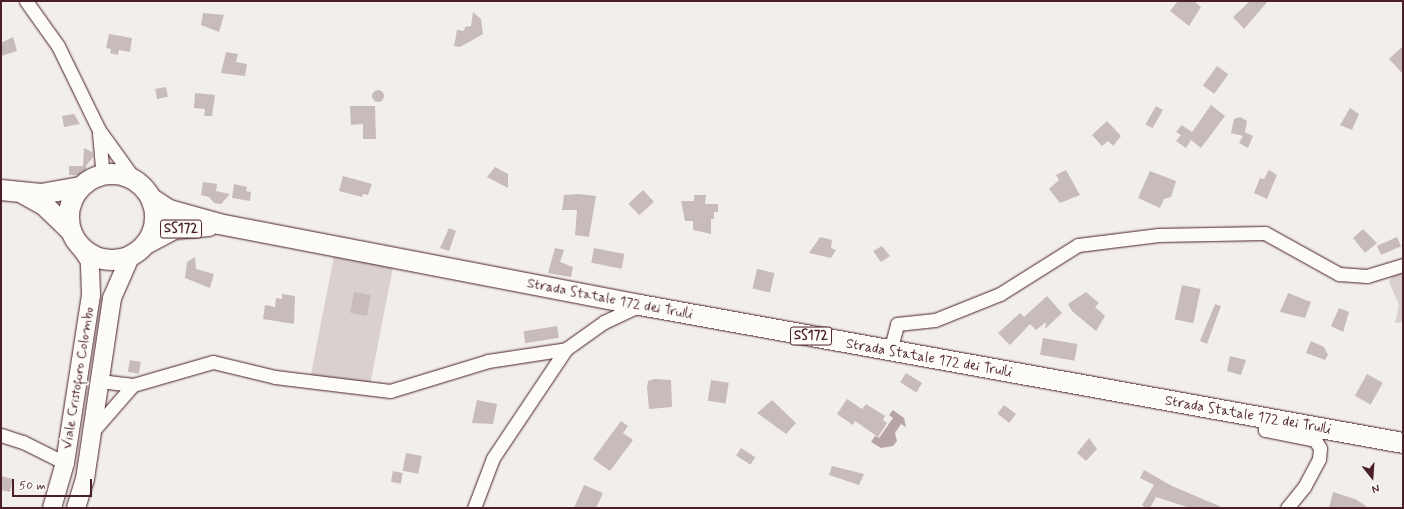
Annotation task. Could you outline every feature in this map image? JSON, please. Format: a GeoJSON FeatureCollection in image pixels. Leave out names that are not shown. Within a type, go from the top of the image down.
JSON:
{"type":"FeatureCollection","features":[{"type":"Feature","properties":{"kind":"main road"},"geometry":{"type":"LineString","coordinates":[[1,190],[24,194],[52,193],[80,187],[99,175],[117,174],[135,180],[152,199],[155,221],[146,244],[130,257],[105,260],[82,249],[70,230],[44,205],[24,194]]}},
{"type":"Feature","properties":{"kind":"main road"},"geometry":{"type":"LineString","coordinates":[[70,230],[68,215],[72,200],[80,187]]}},
{"type":"Feature","properties":{"kind":"main road","name":"Strada Statale 172 dei Trulli"},"geometry":{"type":"LineString","coordinates":[[152,199],[170,210],[219,224],[640,305],[1403,443]]}},
{"type":"Feature","properties":{"kind":"main road","name":"Strada Statale 172 dei Trulli"},"geometry":{"type":"LineString","coordinates":[[146,244],[174,229],[219,224]]}},
{"type":"Feature","properties":{"kind":"main road","name":"Viale Cristoforo Colombo"},"geometry":{"type":"LineString","coordinates":[[52,508],[65,464],[91,295],[90,261],[82,249]]}},
{"type":"Feature","properties":{"kind":"main road","name":"Viale Cristoforo Colombo"},"geometry":{"type":"LineString","coordinates":[[76,508],[85,479],[112,298],[130,257]]}},
{"type":"Feature","properties":{"kind":"street"},"geometry":{"type":"LineString","coordinates":[[26,1],[58,46],[99,130],[135,180]]}},
{"type":"Feature","properties":{"kind":"street"},"geometry":{"type":"LineString","coordinates":[[99,130],[102,167],[99,175]]}},
{"type":"Feature","properties":{"kind":"street"},"geometry":{"type":"LineString","coordinates":[[890,351],[897,324],[935,320],[1000,294],[1078,245],[1158,235],[1265,233],[1339,274],[1367,276],[1403,265]]}},
{"type":"Feature","properties":{"kind":"street"},"geometry":{"type":"LineString","coordinates":[[474,508],[493,458],[566,349],[604,322],[640,305]]}},
{"type":"Feature","properties":{"kind":"street"},"geometry":{"type":"LineString","coordinates":[[100,382],[133,385],[213,362],[275,377],[390,391],[488,361],[566,349]]}},
{"type":"Feature","properties":{"kind":"street"},"geometry":{"type":"LineString","coordinates":[[92,432],[133,385]]}},
{"type":"Feature","properties":{"kind":"street"},"geometry":{"type":"LineString","coordinates":[[1264,418],[1265,430],[1315,440],[1320,448],[1319,459],[1304,487],[1287,508]]}},
{"type":"Feature","properties":{"kind":"street"},"geometry":{"type":"LineString","coordinates":[[1,435],[65,464]]}},
{"type":"Feature","properties":{"kind":"shaded area"},"geometry":{"type":"Polygon","coordinates":[[[334,256],[393,267],[368,396],[309,385],[334,256]]]}},
{"type":"Feature","properties":{"kind":"shaded area"},"geometry":{"type":"Polygon","coordinates":[[[1403,270],[1403,322],[1395,323],[1399,305],[1389,282],[1394,274],[1403,270]]]}},
{"type":"Feature","properties":{"kind":"shaded area"},"geometry":{"type":"Polygon","coordinates":[[[893,410],[904,418],[906,427],[901,424],[895,433],[897,441],[893,446],[881,448],[871,442],[875,436],[879,438],[893,418],[889,415],[893,410]]]}},
{"type":"Feature","properties":{"kind":"building"},"geometry":{"type":"Polygon","coordinates":[[[1178,1],[1194,1],[1201,7],[1189,26],[1170,11],[1178,1]]]}},
{"type":"Feature","properties":{"kind":"building"},"geometry":{"type":"Polygon","coordinates":[[[1250,1],[1268,1],[1244,29],[1233,17],[1250,1]]]}},
{"type":"Feature","properties":{"kind":"building"},"geometry":{"type":"Polygon","coordinates":[[[473,12],[481,19],[483,34],[460,47],[454,46],[457,30],[464,31],[465,27],[471,26],[473,12]]]}},
{"type":"Feature","properties":{"kind":"building"},"geometry":{"type":"Polygon","coordinates":[[[203,13],[224,15],[219,32],[201,25],[203,13]]]}},
{"type":"Feature","properties":{"kind":"building"},"geometry":{"type":"Polygon","coordinates":[[[109,34],[132,38],[130,52],[119,50],[118,55],[110,53],[111,49],[106,48],[109,34]]]}},
{"type":"Feature","properties":{"kind":"building"},"geometry":{"type":"Polygon","coordinates":[[[13,37],[17,51],[1,56],[1,43],[13,37]]]}},
{"type":"Feature","properties":{"kind":"building"},"geometry":{"type":"Polygon","coordinates":[[[1403,46],[1403,74],[1389,59],[1403,46]]]}},
{"type":"Feature","properties":{"kind":"building"},"geometry":{"type":"Polygon","coordinates":[[[226,52],[238,54],[236,62],[247,64],[245,76],[221,73],[226,52]]]}},
{"type":"Feature","properties":{"kind":"building"},"geometry":{"type":"Polygon","coordinates":[[[1217,66],[1228,74],[1214,94],[1203,85],[1217,66]]]}},
{"type":"Feature","properties":{"kind":"building"},"geometry":{"type":"Polygon","coordinates":[[[166,87],[168,97],[157,99],[155,89],[166,87]]]}},
{"type":"Feature","properties":{"kind":"building"},"geometry":{"type":"Polygon","coordinates":[[[378,90],[382,92],[384,96],[382,100],[378,102],[374,100],[372,96],[374,92],[378,90]]]}},
{"type":"Feature","properties":{"kind":"building"},"geometry":{"type":"Polygon","coordinates":[[[195,93],[215,95],[212,116],[204,116],[205,109],[194,108],[195,93]]]}},
{"type":"Feature","properties":{"kind":"building"},"geometry":{"type":"Polygon","coordinates":[[[1211,105],[1225,116],[1201,148],[1191,140],[1186,148],[1176,141],[1181,135],[1176,132],[1182,125],[1192,132],[1211,105]]]}},
{"type":"Feature","properties":{"kind":"building"},"geometry":{"type":"Polygon","coordinates":[[[350,106],[375,106],[376,139],[363,139],[363,124],[351,125],[350,106]]]}},
{"type":"Feature","properties":{"kind":"building"},"geometry":{"type":"Polygon","coordinates":[[[1156,106],[1163,110],[1152,128],[1146,124],[1156,106]]]}},
{"type":"Feature","properties":{"kind":"building"},"geometry":{"type":"Polygon","coordinates":[[[1350,108],[1359,114],[1352,130],[1340,125],[1350,108]]]}},
{"type":"Feature","properties":{"kind":"building"},"geometry":{"type":"Polygon","coordinates":[[[74,114],[80,124],[64,127],[62,116],[74,114]]]}},
{"type":"Feature","properties":{"kind":"building"},"geometry":{"type":"Polygon","coordinates":[[[1240,117],[1247,121],[1245,132],[1253,136],[1248,148],[1239,143],[1243,136],[1231,133],[1234,119],[1240,117]]]}},
{"type":"Feature","properties":{"kind":"building"},"geometry":{"type":"Polygon","coordinates":[[[1107,121],[1121,136],[1113,146],[1108,141],[1102,146],[1092,135],[1107,121]]]}},
{"type":"Feature","properties":{"kind":"building"},"geometry":{"type":"Polygon","coordinates":[[[84,148],[92,152],[93,157],[86,166],[87,175],[69,175],[69,166],[83,166],[84,148]]]}},
{"type":"Feature","properties":{"kind":"building"},"geometry":{"type":"Polygon","coordinates":[[[495,167],[508,174],[508,188],[487,177],[495,167]]]}},
{"type":"Feature","properties":{"kind":"building"},"geometry":{"type":"Polygon","coordinates":[[[1066,170],[1080,195],[1060,203],[1049,189],[1059,180],[1056,175],[1066,170]]]}},
{"type":"Feature","properties":{"kind":"building"},"geometry":{"type":"Polygon","coordinates":[[[1269,170],[1277,175],[1267,199],[1254,193],[1260,178],[1264,179],[1269,170]]]}},
{"type":"Feature","properties":{"kind":"building"},"geometry":{"type":"Polygon","coordinates":[[[1150,171],[1176,181],[1171,197],[1164,199],[1160,208],[1138,198],[1150,171]]]}},
{"type":"Feature","properties":{"kind":"building"},"geometry":{"type":"Polygon","coordinates":[[[343,176],[372,184],[368,195],[363,194],[362,197],[339,191],[343,176]]]}},
{"type":"Feature","properties":{"kind":"building"},"geometry":{"type":"Polygon","coordinates":[[[203,182],[217,184],[216,191],[230,194],[221,204],[214,203],[209,197],[201,195],[203,182]]]}},
{"type":"Feature","properties":{"kind":"building"},"geometry":{"type":"Polygon","coordinates":[[[234,184],[247,187],[246,191],[251,192],[250,201],[232,198],[234,184]]]}},
{"type":"Feature","properties":{"kind":"building"},"geometry":{"type":"Polygon","coordinates":[[[643,190],[654,202],[639,215],[628,204],[643,190]]]}},
{"type":"Feature","properties":{"kind":"building"},"geometry":{"type":"Polygon","coordinates":[[[579,194],[596,196],[589,237],[575,235],[577,210],[562,210],[564,195],[579,194]]]}},
{"type":"Feature","properties":{"kind":"building"},"geometry":{"type":"Polygon","coordinates":[[[694,195],[706,195],[705,204],[718,204],[718,212],[714,212],[714,219],[711,219],[711,234],[693,230],[693,221],[685,221],[681,201],[694,201],[694,195]]]}},
{"type":"Feature","properties":{"kind":"building"},"geometry":{"type":"Polygon","coordinates":[[[449,228],[456,231],[449,251],[440,248],[449,228]]]}},
{"type":"Feature","properties":{"kind":"building"},"geometry":{"type":"Polygon","coordinates":[[[1363,229],[1377,243],[1365,253],[1353,238],[1363,229]]]}},
{"type":"Feature","properties":{"kind":"building"},"geometry":{"type":"Polygon","coordinates":[[[820,237],[832,240],[831,248],[836,250],[831,258],[809,253],[820,237]]]}},
{"type":"Feature","properties":{"kind":"building"},"geometry":{"type":"Polygon","coordinates":[[[1397,237],[1401,246],[1381,255],[1377,246],[1397,237]]]}},
{"type":"Feature","properties":{"kind":"building"},"geometry":{"type":"Polygon","coordinates":[[[882,246],[890,256],[881,262],[873,251],[882,246]]]}},
{"type":"Feature","properties":{"kind":"building"},"geometry":{"type":"Polygon","coordinates":[[[555,248],[564,250],[560,262],[573,267],[571,277],[548,273],[555,248]]]}},
{"type":"Feature","properties":{"kind":"building"},"geometry":{"type":"Polygon","coordinates":[[[594,248],[624,254],[622,269],[591,263],[594,248]]]}},
{"type":"Feature","properties":{"kind":"building"},"geometry":{"type":"Polygon","coordinates":[[[195,257],[196,269],[214,274],[210,288],[185,278],[187,262],[195,257]]]}},
{"type":"Feature","properties":{"kind":"building"},"geometry":{"type":"Polygon","coordinates":[[[757,269],[775,273],[770,293],[753,288],[757,269]]]}},
{"type":"Feature","properties":{"kind":"building"},"geometry":{"type":"Polygon","coordinates":[[[1182,285],[1201,289],[1193,323],[1175,319],[1182,285]]]}},
{"type":"Feature","properties":{"kind":"building"},"geometry":{"type":"Polygon","coordinates":[[[354,292],[371,295],[367,316],[350,313],[354,292]]]}},
{"type":"Feature","properties":{"kind":"building"},"geometry":{"type":"Polygon","coordinates":[[[1086,292],[1099,303],[1095,307],[1105,316],[1096,331],[1072,311],[1068,304],[1086,292]]]}},
{"type":"Feature","properties":{"kind":"building"},"geometry":{"type":"Polygon","coordinates":[[[1288,293],[1311,302],[1305,318],[1280,312],[1288,293]]]}},
{"type":"Feature","properties":{"kind":"building"},"geometry":{"type":"Polygon","coordinates":[[[282,294],[295,296],[294,324],[263,319],[265,305],[275,307],[276,298],[282,299],[282,294]]]}},
{"type":"Feature","properties":{"kind":"building"},"geometry":{"type":"Polygon","coordinates":[[[1047,296],[1062,313],[1045,329],[1046,322],[1036,330],[1030,324],[1010,345],[998,333],[1020,313],[1024,317],[1047,296]]]}},
{"type":"Feature","properties":{"kind":"building"},"geometry":{"type":"Polygon","coordinates":[[[1215,304],[1221,306],[1207,344],[1200,341],[1215,304]]]}},
{"type":"Feature","properties":{"kind":"building"},"geometry":{"type":"Polygon","coordinates":[[[1339,308],[1349,312],[1343,332],[1331,326],[1339,308]]]}},
{"type":"Feature","properties":{"kind":"building"},"geometry":{"type":"Polygon","coordinates":[[[557,326],[559,338],[525,343],[523,331],[557,326]]]}},
{"type":"Feature","properties":{"kind":"building"},"geometry":{"type":"Polygon","coordinates":[[[1043,338],[1077,344],[1075,361],[1040,355],[1043,338]]]}},
{"type":"Feature","properties":{"kind":"building"},"geometry":{"type":"Polygon","coordinates":[[[1311,341],[1324,347],[1328,355],[1325,360],[1306,353],[1311,341]]]}},
{"type":"Feature","properties":{"kind":"building"},"geometry":{"type":"Polygon","coordinates":[[[1230,356],[1246,360],[1241,375],[1227,371],[1230,356]]]}},
{"type":"Feature","properties":{"kind":"building"},"geometry":{"type":"Polygon","coordinates":[[[130,360],[141,362],[139,374],[128,372],[130,360]]]}},
{"type":"Feature","properties":{"kind":"building"},"geometry":{"type":"Polygon","coordinates":[[[906,373],[922,383],[916,392],[900,382],[906,373]]]}},
{"type":"Feature","properties":{"kind":"building"},"geometry":{"type":"Polygon","coordinates":[[[1367,374],[1383,383],[1371,405],[1355,396],[1367,374]]]}},
{"type":"Feature","properties":{"kind":"building"},"geometry":{"type":"Polygon","coordinates":[[[654,379],[671,380],[672,407],[649,409],[647,388],[648,381],[654,379]]]}},
{"type":"Feature","properties":{"kind":"building"},"geometry":{"type":"Polygon","coordinates":[[[711,380],[729,383],[725,404],[708,401],[711,380]]]}},
{"type":"Feature","properties":{"kind":"building"},"geometry":{"type":"Polygon","coordinates":[[[847,399],[862,409],[866,404],[885,416],[883,420],[887,423],[878,437],[855,421],[853,425],[837,414],[847,399]]]}},
{"type":"Feature","properties":{"kind":"building"},"geometry":{"type":"Polygon","coordinates":[[[477,400],[497,404],[493,424],[472,423],[477,400]]]}},
{"type":"Feature","properties":{"kind":"building"},"geometry":{"type":"Polygon","coordinates":[[[772,400],[796,423],[786,434],[757,413],[772,400]]]}},
{"type":"Feature","properties":{"kind":"building"},"geometry":{"type":"Polygon","coordinates":[[[1004,405],[1016,414],[1009,423],[997,414],[1004,405]]]}},
{"type":"Feature","properties":{"kind":"building"},"geometry":{"type":"Polygon","coordinates":[[[621,421],[628,426],[623,433],[633,440],[610,471],[593,459],[621,421]]]}},
{"type":"Feature","properties":{"kind":"building"},"geometry":{"type":"Polygon","coordinates":[[[1089,438],[1097,449],[1086,461],[1077,453],[1089,438]]]}},
{"type":"Feature","properties":{"kind":"building"},"geometry":{"type":"Polygon","coordinates":[[[741,448],[755,457],[750,465],[736,456],[741,448]]]}},
{"type":"Feature","properties":{"kind":"building"},"geometry":{"type":"Polygon","coordinates":[[[406,453],[422,456],[418,474],[403,471],[406,453]]]}},
{"type":"Feature","properties":{"kind":"building"},"geometry":{"type":"Polygon","coordinates":[[[832,466],[864,474],[859,485],[829,475],[832,466]]]}},
{"type":"Feature","properties":{"kind":"building"},"geometry":{"type":"Polygon","coordinates":[[[1144,470],[1172,486],[1224,508],[1190,508],[1156,497],[1150,508],[1146,508],[1142,505],[1154,485],[1140,478],[1144,470]]]}},
{"type":"Feature","properties":{"kind":"building"},"geometry":{"type":"Polygon","coordinates":[[[393,471],[403,473],[401,484],[391,482],[393,471]]]}},
{"type":"Feature","properties":{"kind":"building"},"geometry":{"type":"Polygon","coordinates":[[[1,476],[13,479],[10,492],[1,490],[1,476]]]}},
{"type":"Feature","properties":{"kind":"building"},"geometry":{"type":"Polygon","coordinates":[[[584,485],[603,493],[596,508],[574,508],[584,485]]]}},
{"type":"Feature","properties":{"kind":"building"},"geometry":{"type":"Polygon","coordinates":[[[1333,492],[1355,499],[1369,508],[1329,508],[1333,492]]]}}]}
